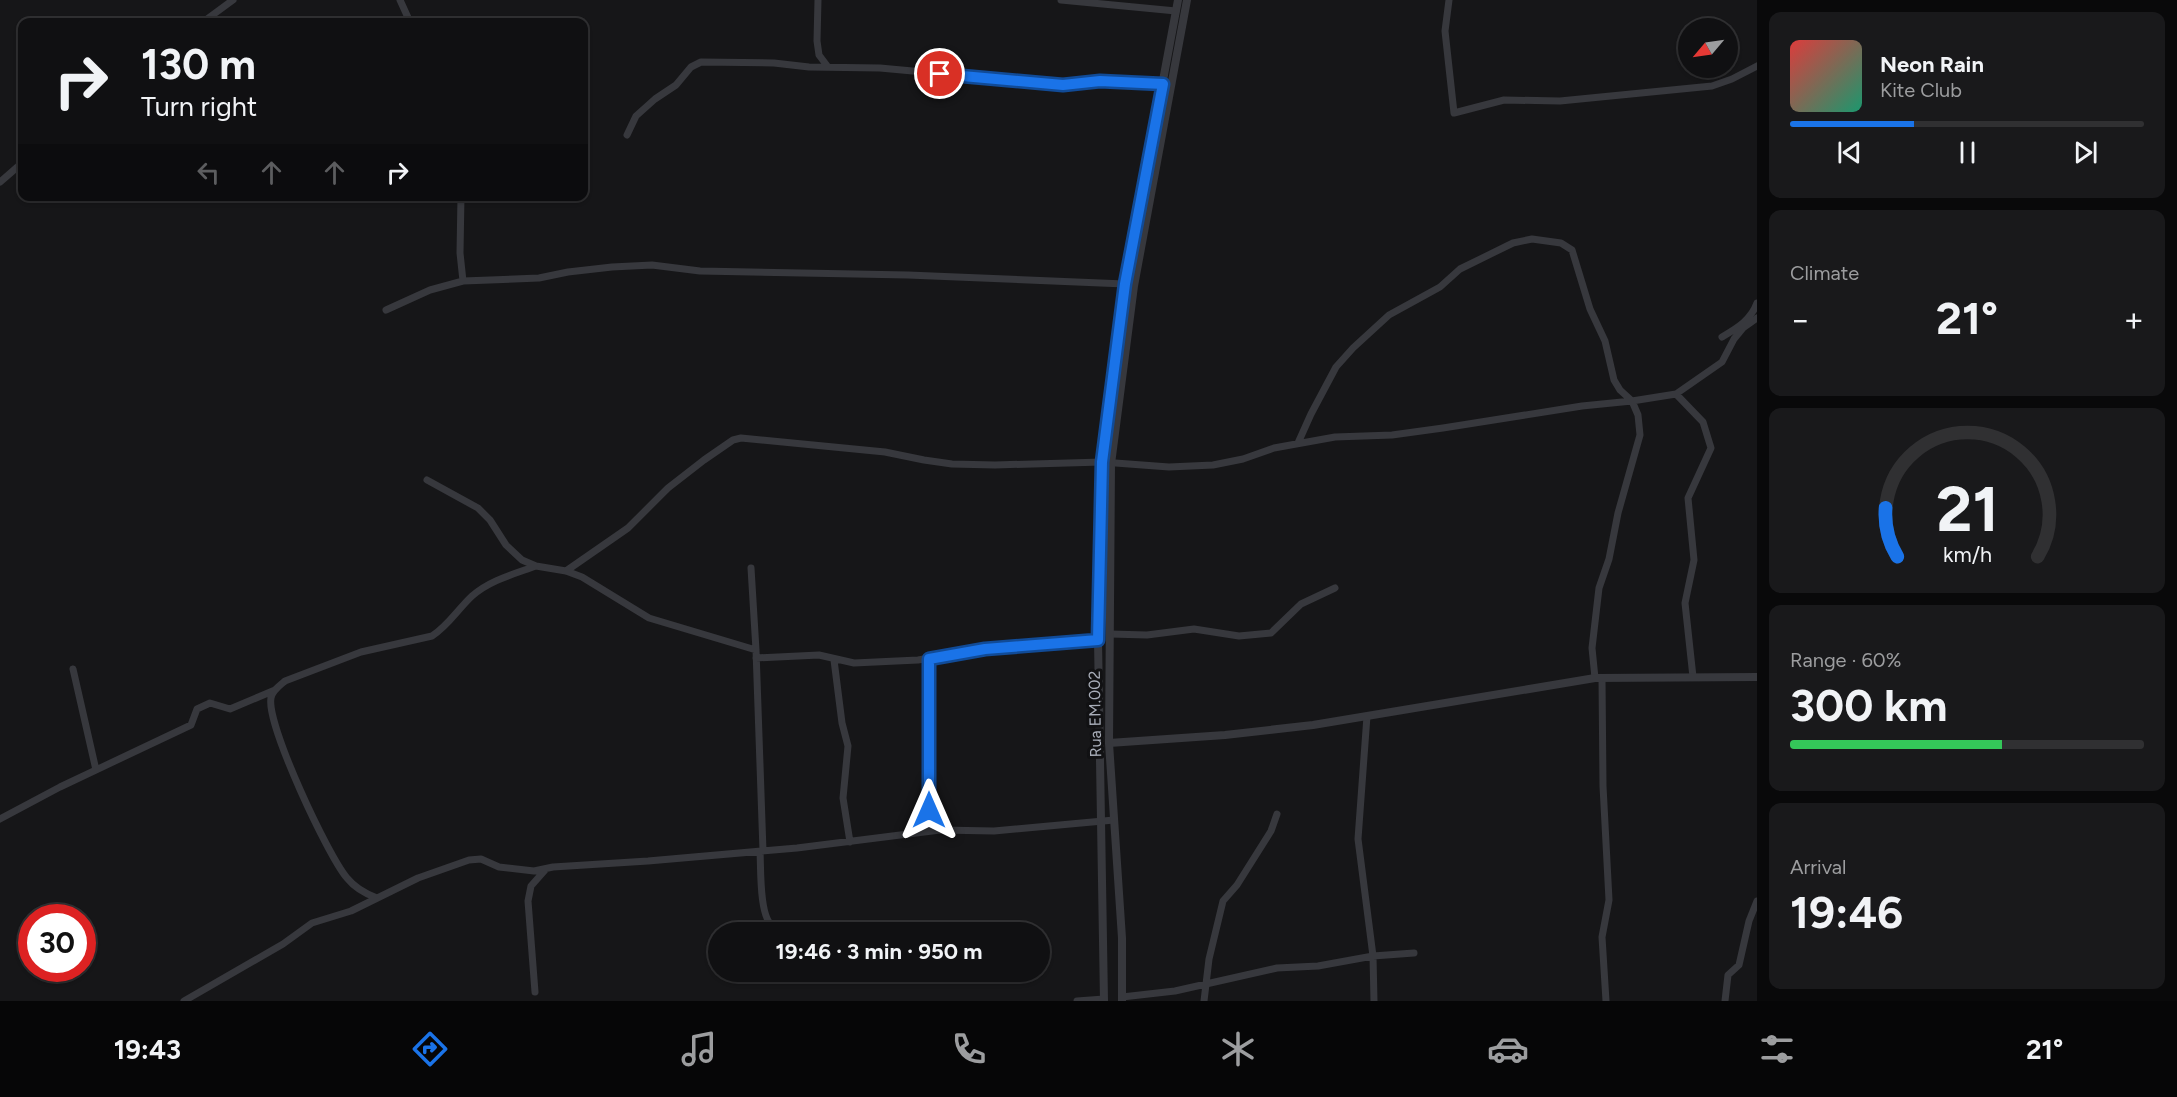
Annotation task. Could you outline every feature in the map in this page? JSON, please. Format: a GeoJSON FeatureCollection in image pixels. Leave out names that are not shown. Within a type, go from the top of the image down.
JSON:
{"type":"FeatureCollection","features":[{"type":"Feature","properties":{"kind":"street"},"geometry":{"type":"LineString","coordinates":[[208,18],[233,0]]}},
{"type":"Feature","properties":{"kind":"street"},"geometry":{"type":"LineString","coordinates":[[400,0],[408,18]]}},
{"type":"Feature","properties":{"kind":"street"},"geometry":{"type":"LineString","coordinates":[[818,0],[819,56],[828,67]]}},
{"type":"Feature","properties":{"kind":"street"},"geometry":{"type":"LineString","coordinates":[[1061,0],[1176,11]]}},
{"type":"Feature","properties":{"kind":"street","name":"Rua EM.002"},"geometry":{"type":"LineString","coordinates":[[1104,1000],[1098,640],[1107,463],[1125,284],[1178,0]]}},
{"type":"Feature","properties":{"kind":"street","name":"Rua EM.002"},"geometry":{"type":"LineString","coordinates":[[1122,999],[1122,938],[1110,743],[1107,463],[1134,286],[1187,0]]}},
{"type":"Feature","properties":{"kind":"street"},"geometry":{"type":"LineString","coordinates":[[1449,0],[1445,31],[1454,113],[1504,100],[1560,101],[1712,86],[1757,66]]}},
{"type":"Feature","properties":{"kind":"street"},"geometry":{"type":"LineString","coordinates":[[627,135],[636,116],[676,85],[691,67],[701,62],[774,63],[809,68],[880,68],[1063,85],[1100,81],[1163,84]]}},
{"type":"Feature","properties":{"kind":"street"},"geometry":{"type":"LineString","coordinates":[[0,182],[18,166]]}},
{"type":"Feature","properties":{"kind":"street"},"geometry":{"type":"LineString","coordinates":[[461,201],[460,253],[463,281]]}},
{"type":"Feature","properties":{"kind":"street"},"geometry":{"type":"LineString","coordinates":[[1298,443],[1336,367],[1375,327],[1407,303],[1440,286],[1460,269],[1513,243],[1532,239],[1561,243],[1572,250],[1590,309],[1605,341],[1614,380],[1620,390],[1632,401],[1638,415],[1640,435],[1618,513],[1609,559],[1599,588],[1592,648],[1598,678],[1609,900],[1602,937],[1606,1001]]}},
{"type":"Feature","properties":{"kind":"street"},"geometry":{"type":"LineString","coordinates":[[386,310],[430,290],[463,281],[539,278],[612,267],[652,265],[711,271],[908,275],[1125,284]]}},
{"type":"Feature","properties":{"kind":"street"},"geometry":{"type":"LineString","coordinates":[[1722,337],[1744,322],[1754,311],[1757,303]]}},
{"type":"Feature","properties":{"kind":"street"},"geometry":{"type":"LineString","coordinates":[[566,571],[628,528],[668,488],[704,460],[733,440],[741,438],[874,450],[952,464],[1107,463],[1169,467],[1213,465],[1242,459],[1274,448],[1335,437],[1413,432],[1676,394],[1722,362],[1738,333],[1757,318]]}},
{"type":"Feature","properties":{"kind":"street"},"geometry":{"type":"LineString","coordinates":[[1676,394],[1704,422],[1712,447],[1688,498],[1694,560],[1685,603],[1693,677]]}},
{"type":"Feature","properties":{"kind":"street"},"geometry":{"type":"LineString","coordinates":[[427,480],[478,508],[490,520],[506,545],[522,560],[536,566],[566,571],[582,577],[649,618],[756,654],[819,656],[854,663],[929,659],[985,649],[1098,640]]}},
{"type":"Feature","properties":{"kind":"street"},"geometry":{"type":"LineString","coordinates":[[0,819],[191,725],[197,709],[210,703],[230,709],[275,690],[285,681],[361,652],[432,636],[439,632],[486,585],[536,566]]}},
{"type":"Feature","properties":{"kind":"street"},"geometry":{"type":"LineString","coordinates":[[750,568],[756,654],[765,916],[769,922]]}},
{"type":"Feature","properties":{"kind":"street"},"geometry":{"type":"LineString","coordinates":[[1110,634],[1147,635],[1194,630],[1239,636],[1271,633],[1301,604],[1335,588]]}},
{"type":"Feature","properties":{"kind":"street"},"geometry":{"type":"LineString","coordinates":[[929,659],[929,831]]}},
{"type":"Feature","properties":{"kind":"street"},"geometry":{"type":"LineString","coordinates":[[834,660],[842,723],[848,746],[843,798],[850,842]]}},
{"type":"Feature","properties":{"kind":"street"},"geometry":{"type":"LineString","coordinates":[[73,669],[96,770]]}},
{"type":"Feature","properties":{"kind":"street"},"geometry":{"type":"LineString","coordinates":[[1110,743],[1225,735],[1313,725],[1598,678],[1757,677]]}},
{"type":"Feature","properties":{"kind":"street"},"geometry":{"type":"LineString","coordinates":[[275,690],[271,698],[271,711],[292,771],[313,818],[331,854],[347,878],[366,894],[377,898]]}},
{"type":"Feature","properties":{"kind":"street"},"geometry":{"type":"LineString","coordinates":[[1367,716],[1358,839],[1373,956],[1374,1001]]}},
{"type":"Feature","properties":{"kind":"street"},"geometry":{"type":"LineString","coordinates":[[1204,1001],[1209,959],[1223,901],[1237,885],[1271,831],[1277,814]]}},
{"type":"Feature","properties":{"kind":"street"},"geometry":{"type":"LineString","coordinates":[[184,1001],[283,944],[312,923],[351,911],[418,878],[469,860],[481,859],[499,867],[534,871],[547,868],[762,851],[929,831],[994,831],[1114,820]]}},
{"type":"Feature","properties":{"kind":"street"},"geometry":{"type":"LineString","coordinates":[[535,992],[528,901],[531,886],[547,868]]}},
{"type":"Feature","properties":{"kind":"street"},"geometry":{"type":"LineString","coordinates":[[1725,1001],[1728,975],[1739,965],[1749,921],[1757,901]]}},
{"type":"Feature","properties":{"kind":"street"},"geometry":{"type":"LineString","coordinates":[[1122,999],[1175,992],[1277,968],[1318,966],[1373,956],[1414,954]]}},
{"type":"Feature","properties":{"kind":"street"},"geometry":{"type":"LineString","coordinates":[[1077,1001],[1104,1000]]}},
{"type":"Feature","properties":{"kind":"route"},"geometry":{"type":"LineString","coordinates":[[929,810],[929,659],[967,651],[1098,640],[1102,462],[1125,284],[1163,84],[1100,81],[1063,85],[940,74]]}}]}
